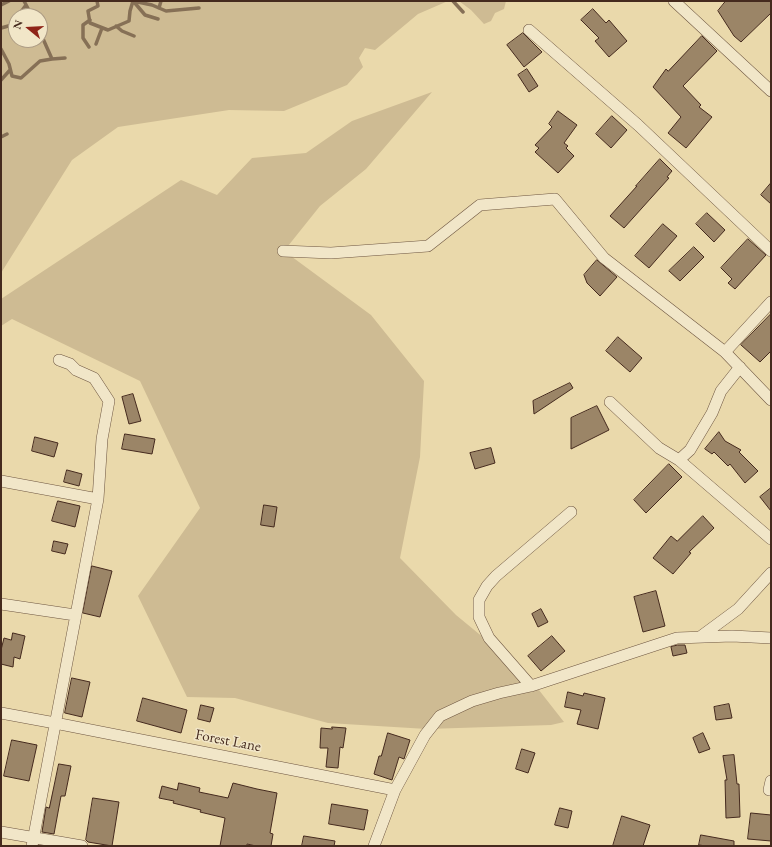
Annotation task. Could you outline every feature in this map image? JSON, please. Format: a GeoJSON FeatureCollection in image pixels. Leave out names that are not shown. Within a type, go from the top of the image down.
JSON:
{"type":"FeatureCollection","features":[{"type":"Feature","properties":{"kind":"street"},"geometry":{"type":"LineString","coordinates":[[674,1],[771,91]]}},
{"type":"Feature","properties":{"kind":"street"},"geometry":{"type":"LineString","coordinates":[[529,30],[638,125],[771,252]]}},
{"type":"Feature","properties":{"kind":"street"},"geometry":{"type":"LineString","coordinates":[[283,251],[331,253],[428,246],[480,205],[555,199],[604,258],[726,352],[771,400]]}},
{"type":"Feature","properties":{"kind":"street"},"geometry":{"type":"LineString","coordinates":[[726,352],[771,302]]}},
{"type":"Feature","properties":{"kind":"street"},"geometry":{"type":"LineString","coordinates":[[33,842],[98,499],[102,439],[109,401],[94,378],[76,370],[70,364],[59,360]]}},
{"type":"Feature","properties":{"kind":"street"},"geometry":{"type":"LineString","coordinates":[[679,460],[690,450],[712,412],[721,391],[740,367]]}},
{"type":"Feature","properties":{"kind":"street"},"geometry":{"type":"LineString","coordinates":[[610,402],[660,448],[679,460],[771,539]]}},
{"type":"Feature","properties":{"kind":"street"},"geometry":{"type":"LineString","coordinates":[[1,481],[98,499]]}},
{"type":"Feature","properties":{"kind":"street"},"geometry":{"type":"LineString","coordinates":[[531,686],[489,638],[479,617],[480,600],[487,586],[496,576],[571,512]]}},
{"type":"Feature","properties":{"kind":"street"},"geometry":{"type":"LineString","coordinates":[[700,637],[738,609],[771,573]]}},
{"type":"Feature","properties":{"kind":"street"},"geometry":{"type":"LineString","coordinates":[[1,604],[76,615]]}},
{"type":"Feature","properties":{"kind":"street"},"geometry":{"type":"LineString","coordinates":[[374,846],[395,790],[424,735],[440,716],[472,701],[531,686],[677,638],[732,636],[771,638]]}},
{"type":"Feature","properties":{"kind":"street","name":"Forest Lane"},"geometry":{"type":"LineString","coordinates":[[1,713],[395,790]]}},
{"type":"Feature","properties":{"kind":"street"},"geometry":{"type":"LineString","coordinates":[[1,832],[33,842],[82,846]]}},
{"type":"Feature","properties":{"kind":"shaded area"},"geometry":{"type":"Polygon","coordinates":[[[1,1],[448,1],[418,14],[375,50],[365,48],[359,58],[363,67],[347,85],[284,111],[229,110],[118,127],[72,160],[1,273],[1,1]]]}},
{"type":"Feature","properties":{"kind":"shaded area"},"geometry":{"type":"Polygon","coordinates":[[[459,1],[506,1],[504,9],[495,13],[491,21],[484,24],[471,10],[459,1]]]}},
{"type":"Feature","properties":{"kind":"shaded area"},"geometry":{"type":"Polygon","coordinates":[[[432,92],[366,169],[320,206],[284,251],[371,315],[424,381],[420,457],[400,558],[456,615],[524,671],[564,722],[551,725],[427,729],[328,723],[235,698],[187,697],[138,596],[200,508],[140,381],[12,319],[1,326],[1,299],[181,180],[217,195],[252,158],[306,153],[352,121],[432,92]]]}},
{"type":"Feature","properties":{"kind":"building"},"geometry":{"type":"Polygon","coordinates":[[[726,1],[771,1],[771,13],[741,42],[734,36],[718,11],[726,1]]]}},
{"type":"Feature","properties":{"kind":"building"},"geometry":{"type":"Polygon","coordinates":[[[593,9],[606,23],[609,20],[627,41],[609,57],[595,41],[599,38],[581,20],[593,9]]]}},
{"type":"Feature","properties":{"kind":"building"},"geometry":{"type":"Polygon","coordinates":[[[523,33],[542,52],[524,67],[507,45],[523,33]]]}},
{"type":"Feature","properties":{"kind":"building"},"geometry":{"type":"Polygon","coordinates":[[[702,36],[717,51],[683,86],[701,105],[699,107],[712,117],[686,148],[668,133],[681,117],[653,87],[666,69],[668,71],[702,36]]]}},
{"type":"Feature","properties":{"kind":"building"},"geometry":{"type":"Polygon","coordinates":[[[527,69],[538,86],[529,92],[518,75],[527,69]]]}},
{"type":"Feature","properties":{"kind":"building"},"geometry":{"type":"Polygon","coordinates":[[[558,111],[577,125],[564,143],[568,146],[566,148],[574,156],[558,173],[535,152],[539,148],[535,145],[552,127],[549,124],[558,111]]]}},
{"type":"Feature","properties":{"kind":"building"},"geometry":{"type":"Polygon","coordinates":[[[612,116],[627,130],[611,148],[596,134],[612,116]]]}},
{"type":"Feature","properties":{"kind":"building"},"geometry":{"type":"Polygon","coordinates":[[[660,159],[672,171],[667,177],[669,178],[624,228],[610,216],[660,159]]]}},
{"type":"Feature","properties":{"kind":"building"},"geometry":{"type":"Polygon","coordinates":[[[771,183],[771,204],[761,195],[771,183]]]}},
{"type":"Feature","properties":{"kind":"building"},"geometry":{"type":"Polygon","coordinates":[[[707,213],[725,230],[714,242],[696,224],[707,213]]]}},
{"type":"Feature","properties":{"kind":"building"},"geometry":{"type":"Polygon","coordinates":[[[663,224],[677,236],[649,268],[635,256],[663,224]]]}},
{"type":"Feature","properties":{"kind":"building"},"geometry":{"type":"Polygon","coordinates":[[[748,239],[766,255],[735,289],[728,283],[732,279],[721,268],[748,239]]]}},
{"type":"Feature","properties":{"kind":"building"},"geometry":{"type":"Polygon","coordinates":[[[694,247],[704,257],[680,281],[669,271],[694,247]]]}},
{"type":"Feature","properties":{"kind":"building"},"geometry":{"type":"Polygon","coordinates":[[[597,260],[617,277],[600,296],[587,283],[584,275],[597,260]]]}},
{"type":"Feature","properties":{"kind":"building"},"geometry":{"type":"Polygon","coordinates":[[[771,314],[771,351],[760,362],[741,345],[771,314]]]}},
{"type":"Feature","properties":{"kind":"building"},"geometry":{"type":"Polygon","coordinates":[[[618,337],[642,358],[630,372],[606,351],[618,337]]]}},
{"type":"Feature","properties":{"kind":"building"},"geometry":{"type":"Polygon","coordinates":[[[570,383],[573,388],[534,414],[533,401],[570,383]]]}},
{"type":"Feature","properties":{"kind":"building"},"geometry":{"type":"Polygon","coordinates":[[[133,394],[141,421],[129,424],[122,397],[133,394]]]}},
{"type":"Feature","properties":{"kind":"building"},"geometry":{"type":"Polygon","coordinates":[[[597,406],[609,430],[571,449],[571,418],[597,406]]]}},
{"type":"Feature","properties":{"kind":"building"},"geometry":{"type":"Polygon","coordinates":[[[719,432],[725,441],[741,450],[739,452],[758,471],[745,483],[730,464],[728,466],[714,452],[712,454],[705,449],[719,432]]]}},
{"type":"Feature","properties":{"kind":"building"},"geometry":{"type":"Polygon","coordinates":[[[125,434],[155,439],[152,454],[122,449],[125,434]]]}},
{"type":"Feature","properties":{"kind":"building"},"geometry":{"type":"Polygon","coordinates":[[[35,437],[58,443],[54,457],[32,451],[35,437]]]}},
{"type":"Feature","properties":{"kind":"building"},"geometry":{"type":"Polygon","coordinates":[[[491,448],[495,463],[475,469],[470,453],[491,448]]]}},
{"type":"Feature","properties":{"kind":"building"},"geometry":{"type":"Polygon","coordinates":[[[669,464],[682,477],[646,513],[634,500],[669,464]]]}},
{"type":"Feature","properties":{"kind":"building"},"geometry":{"type":"Polygon","coordinates":[[[67,470],[82,474],[79,486],[64,482],[67,470]]]}},
{"type":"Feature","properties":{"kind":"building"},"geometry":{"type":"Polygon","coordinates":[[[771,488],[771,511],[760,497],[771,488]]]}},
{"type":"Feature","properties":{"kind":"building"},"geometry":{"type":"Polygon","coordinates":[[[58,501],[80,506],[75,527],[52,521],[58,501]]]}},
{"type":"Feature","properties":{"kind":"building"},"geometry":{"type":"Polygon","coordinates":[[[264,505],[277,507],[274,527],[261,525],[264,505]]]}},
{"type":"Feature","properties":{"kind":"building"},"geometry":{"type":"Polygon","coordinates":[[[703,516],[714,528],[689,552],[691,553],[673,574],[653,558],[671,536],[677,541],[703,516]]]}},
{"type":"Feature","properties":{"kind":"building"},"geometry":{"type":"Polygon","coordinates":[[[54,541],[68,544],[65,554],[52,551],[54,541]]]}},
{"type":"Feature","properties":{"kind":"building"},"geometry":{"type":"Polygon","coordinates":[[[92,566],[112,571],[100,617],[83,613],[92,566]]]}},
{"type":"Feature","properties":{"kind":"building"},"geometry":{"type":"Polygon","coordinates":[[[656,591],[665,626],[643,632],[634,597],[656,591]]]}},
{"type":"Feature","properties":{"kind":"building"},"geometry":{"type":"Polygon","coordinates":[[[541,609],[548,622],[538,627],[532,614],[541,609]]]}},
{"type":"Feature","properties":{"kind":"building"},"geometry":{"type":"Polygon","coordinates":[[[13,633],[25,636],[20,659],[14,657],[13,667],[1,664],[1,650],[4,638],[11,640],[13,633]]]}},
{"type":"Feature","properties":{"kind":"building"},"geometry":{"type":"Polygon","coordinates":[[[552,636],[565,651],[541,671],[528,656],[552,636]]]}},
{"type":"Feature","properties":{"kind":"building"},"geometry":{"type":"Polygon","coordinates":[[[685,645],[687,653],[673,656],[671,647],[685,645]]]}},
{"type":"Feature","properties":{"kind":"building"},"geometry":{"type":"Polygon","coordinates":[[[72,678],[90,682],[82,717],[65,713],[72,678]]]}},
{"type":"Feature","properties":{"kind":"building"},"geometry":{"type":"Polygon","coordinates":[[[568,692],[583,696],[584,693],[605,698],[598,729],[577,724],[581,710],[565,707],[568,692]]]}},
{"type":"Feature","properties":{"kind":"building"},"geometry":{"type":"Polygon","coordinates":[[[143,698],[187,710],[181,733],[137,721],[143,698]]]}},
{"type":"Feature","properties":{"kind":"building"},"geometry":{"type":"Polygon","coordinates":[[[729,704],[732,718],[716,720],[714,707],[729,704]]]}},
{"type":"Feature","properties":{"kind":"building"},"geometry":{"type":"Polygon","coordinates":[[[201,705],[214,708],[210,722],[198,719],[201,705]]]}},
{"type":"Feature","properties":{"kind":"building"},"geometry":{"type":"Polygon","coordinates":[[[332,727],[346,728],[343,748],[340,747],[338,768],[326,767],[328,748],[320,748],[321,728],[332,729],[332,727]]]}},
{"type":"Feature","properties":{"kind":"building"},"geometry":{"type":"Polygon","coordinates":[[[388,733],[410,740],[404,759],[399,757],[392,780],[374,774],[388,733]]]}},
{"type":"Feature","properties":{"kind":"building"},"geometry":{"type":"Polygon","coordinates":[[[703,733],[710,749],[699,753],[693,738],[703,733]]]}},
{"type":"Feature","properties":{"kind":"building"},"geometry":{"type":"Polygon","coordinates":[[[12,740],[37,745],[29,781],[4,776],[12,740]]]}},
{"type":"Feature","properties":{"kind":"building"},"geometry":{"type":"Polygon","coordinates":[[[522,749],[535,753],[528,773],[516,769],[522,749]]]}},
{"type":"Feature","properties":{"kind":"building"},"geometry":{"type":"Polygon","coordinates":[[[734,755],[737,784],[739,784],[740,817],[726,818],[725,780],[727,780],[723,756],[734,755]]]}},
{"type":"Feature","properties":{"kind":"building"},"geometry":{"type":"Polygon","coordinates":[[[59,764],[71,766],[65,796],[61,796],[54,834],[42,832],[46,807],[49,808],[59,764]]]}},
{"type":"Feature","properties":{"kind":"building"},"geometry":{"type":"Polygon","coordinates":[[[179,783],[200,788],[199,792],[228,798],[233,783],[277,793],[270,833],[273,834],[271,846],[256,846],[247,844],[247,846],[220,846],[225,818],[200,812],[201,810],[173,803],[174,801],[159,798],[162,786],[177,790],[179,783]]]}},
{"type":"Feature","properties":{"kind":"building"},"geometry":{"type":"Polygon","coordinates":[[[93,798],[119,802],[112,846],[88,842],[86,840],[93,798]]]}},
{"type":"Feature","properties":{"kind":"building"},"geometry":{"type":"Polygon","coordinates":[[[332,804],[368,810],[364,830],[329,824],[332,804]]]}},
{"type":"Feature","properties":{"kind":"building"},"geometry":{"type":"Polygon","coordinates":[[[560,808],[572,811],[568,828],[555,825],[560,808]]]}},
{"type":"Feature","properties":{"kind":"building"},"geometry":{"type":"Polygon","coordinates":[[[751,813],[771,815],[771,841],[748,839],[751,813]]]}},
{"type":"Feature","properties":{"kind":"building"},"geometry":{"type":"Polygon","coordinates":[[[622,816],[650,825],[643,846],[613,846],[622,816]]]}},
{"type":"Feature","properties":{"kind":"building"},"geometry":{"type":"Polygon","coordinates":[[[701,835],[734,841],[734,846],[699,845],[701,835]]]}},
{"type":"Feature","properties":{"kind":"building"},"geometry":{"type":"Polygon","coordinates":[[[304,836],[335,841],[334,846],[302,846],[304,836]]]}},
{"type":"Feature","properties":{"kind":"waterway"},"geometry":{"type":"LineString","coordinates":[[1,5],[9,1]]}},
{"type":"Feature","properties":{"kind":"waterway"},"geometry":{"type":"LineString","coordinates":[[24,1],[28,8]]}},
{"type":"Feature","properties":{"kind":"waterway"},"geometry":{"type":"LineString","coordinates":[[97,1],[98,6],[88,11],[90,23],[108,30],[129,21],[133,1],[152,5],[166,11],[199,8]]}},
{"type":"Feature","properties":{"kind":"waterway"},"geometry":{"type":"LineString","coordinates":[[159,8],[161,1]]}},
{"type":"Feature","properties":{"kind":"waterway"},"geometry":{"type":"LineString","coordinates":[[453,1],[463,12]]}},
{"type":"Feature","properties":{"kind":"waterway"},"geometry":{"type":"LineString","coordinates":[[134,2],[145,15],[158,19]]}},
{"type":"Feature","properties":{"kind":"waterway"},"geometry":{"type":"LineString","coordinates":[[89,47],[83,38],[83,25],[90,20]]}},
{"type":"Feature","properties":{"kind":"waterway"},"geometry":{"type":"LineString","coordinates":[[1,28],[8,26]]}},
{"type":"Feature","properties":{"kind":"waterway"},"geometry":{"type":"LineString","coordinates":[[116,26],[122,31],[134,36]]}},
{"type":"Feature","properties":{"kind":"waterway"},"geometry":{"type":"LineString","coordinates":[[96,44],[102,28]]}},
{"type":"Feature","properties":{"kind":"waterway"},"geometry":{"type":"LineString","coordinates":[[47,48],[52,59],[65,58]]}},
{"type":"Feature","properties":{"kind":"waterway"},"geometry":{"type":"LineString","coordinates":[[1,49],[9,64],[12,76],[21,78],[40,61],[52,59]]}},
{"type":"Feature","properties":{"kind":"waterway"},"geometry":{"type":"LineString","coordinates":[[1,80],[10,70]]}},
{"type":"Feature","properties":{"kind":"waterway"},"geometry":{"type":"LineString","coordinates":[[1,137],[7,134]]}}]}
